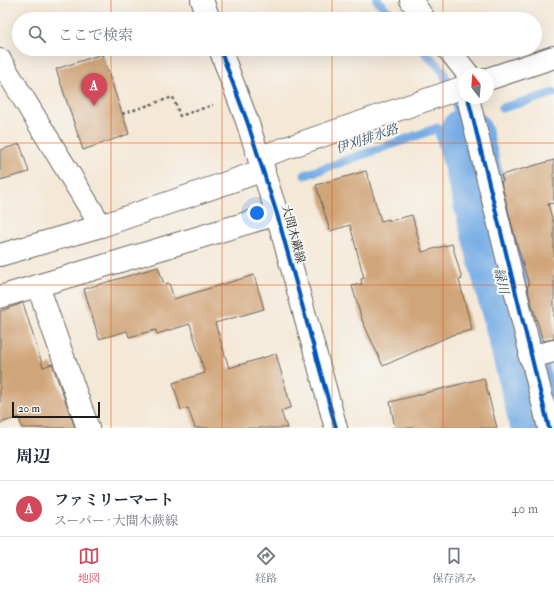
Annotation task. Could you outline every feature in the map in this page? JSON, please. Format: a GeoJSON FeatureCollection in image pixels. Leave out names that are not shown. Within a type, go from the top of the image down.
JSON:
{"type":"FeatureCollection","features":[{"type":"Feature","properties":{"kind":"street"},"geometry":{"type":"LineString","coordinates":[[202,0],[206,12]]}},
{"type":"Feature","properties":{"kind":"street"},"geometry":{"type":"LineString","coordinates":[[411,0],[419,12]]}},
{"type":"Feature","properties":{"kind":"street","name":"大間木蕨線"},"geometry":{"type":"LineString","coordinates":[[223,56],[262,163],[278,214],[336,428]]}},
{"type":"Feature","properties":{"kind":"street"},"geometry":{"type":"LineString","coordinates":[[454,56],[463,68]]}},
{"type":"Feature","properties":{"kind":"street"},"geometry":{"type":"LineString","coordinates":[[494,77],[554,57]]}},
{"type":"Feature","properties":{"kind":"street"},"geometry":{"type":"LineString","coordinates":[[0,60],[101,226]]}},
{"type":"Feature","properties":{"kind":"street"},"geometry":{"type":"LineString","coordinates":[[0,255],[101,226],[262,163],[458,89]]}},
{"type":"Feature","properties":{"kind":"street"},"geometry":{"type":"LineString","coordinates":[[469,104],[530,357],[549,428]]}},
{"type":"Feature","properties":{"kind":"street"},"geometry":{"type":"LineString","coordinates":[[0,297],[278,214]]}},
{"type":"Feature","properties":{"kind":"street"},"geometry":{"type":"LineString","coordinates":[[38,286],[88,428]]}},
{"type":"Feature","properties":{"kind":"street"},"geometry":{"type":"LineString","coordinates":[[530,357],[554,351]]}},
{"type":"Feature","properties":{"kind":"path"},"geometry":{"type":"LineString","coordinates":[[122,114],[173,97],[180,116],[214,105]]}},
{"type":"Feature","properties":{"kind":"building"},"geometry":{"type":"Polygon","coordinates":[[[96,56],[103,56],[129,134],[83,150],[56,69],[96,56]]]}},
{"type":"Feature","properties":{"kind":"building"},"geometry":{"type":"Polygon","coordinates":[[[20,144],[29,172],[0,180],[0,150],[20,144]]]}},
{"type":"Feature","properties":{"kind":"building"},"geometry":{"type":"Polygon","coordinates":[[[554,160],[554,203],[548,204],[554,225],[554,339],[543,341],[529,295],[527,286],[529,285],[501,182],[503,181],[501,175],[554,160]]]}},
{"type":"Feature","properties":{"kind":"building"},"geometry":{"type":"Polygon","coordinates":[[[366,171],[381,221],[389,219],[389,221],[412,215],[422,252],[452,244],[462,279],[459,280],[472,330],[452,335],[383,366],[362,320],[352,286],[362,284],[361,279],[364,278],[350,225],[330,231],[316,185],[366,171]]]}},
{"type":"Feature","properties":{"kind":"building"},"geometry":{"type":"Polygon","coordinates":[[[158,267],[164,284],[169,283],[174,299],[254,275],[264,309],[215,323],[229,368],[276,354],[291,407],[281,411],[287,428],[195,428],[188,408],[181,410],[173,383],[205,373],[190,324],[157,334],[156,330],[129,337],[127,331],[99,339],[84,289],[158,267]]]}},
{"type":"Feature","properties":{"kind":"building"},"geometry":{"type":"Polygon","coordinates":[[[23,303],[43,367],[52,364],[75,428],[22,428],[19,417],[0,423],[0,311],[23,303]]]}},
{"type":"Feature","properties":{"kind":"building"},"geometry":{"type":"Polygon","coordinates":[[[484,378],[497,428],[395,428],[390,402],[484,378]]]}},
{"type":"Feature","properties":{"kind":"waterway"},"geometry":{"type":"LineString","coordinates":[[377,0],[388,12]]}},
{"type":"Feature","properties":{"kind":"waterway"},"geometry":{"type":"LineString","coordinates":[[429,56],[443,71],[458,110]]}},
{"type":"Feature","properties":{"kind":"waterway","name":"伊刈排水路"},"geometry":{"type":"LineString","coordinates":[[502,108],[554,93]]}},
{"type":"Feature","properties":{"kind":"waterway"},"geometry":{"type":"LineString","coordinates":[[305,175],[438,128],[515,428]]}},
{"type":"Feature","properties":{"kind":"waterway","name":"緑川"},"geometry":{"type":"LineString","coordinates":[[466,134],[537,428]]}},
{"type":"Feature","properties":{"kind":"cycle path"},"geometry":{"type":"LineString","coordinates":[[223,56],[247,121],[277,214],[336,428]]}},
{"type":"Feature","properties":{"kind":"cycle path"},"geometry":{"type":"LineString","coordinates":[[469,104],[549,428]]}},
{"type":"Feature","properties":{"kind":"place","name":"ファミリーマート"},"geometry":{"type":"Point","coordinates":[94,106]}}]}
